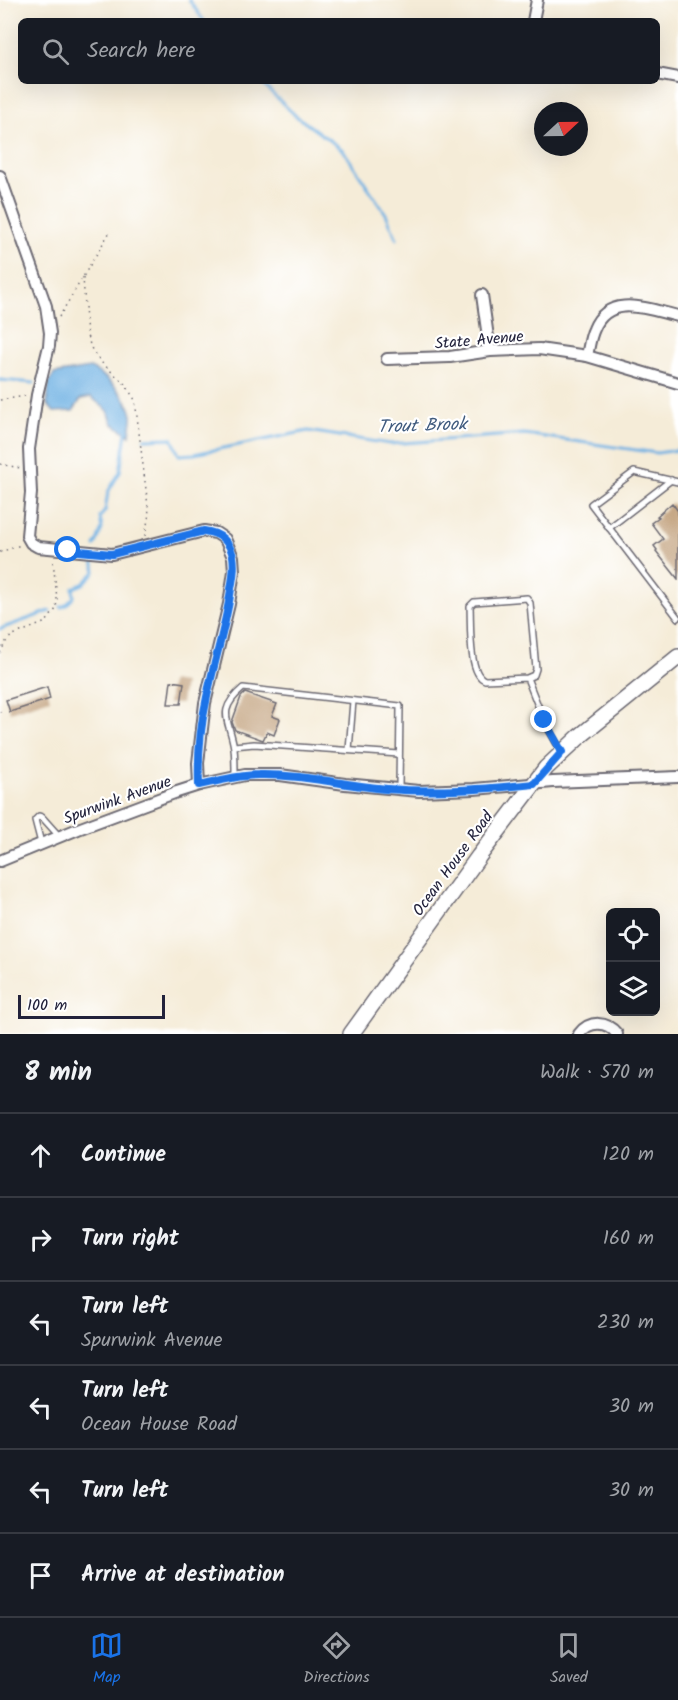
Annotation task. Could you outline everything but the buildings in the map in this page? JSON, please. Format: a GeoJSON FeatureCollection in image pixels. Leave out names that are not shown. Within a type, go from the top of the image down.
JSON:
{"type":"FeatureCollection","features":[{"type":"Feature","properties":{"kind":"main road","name":"Ocean House Road"},"geometry":{"type":"LineString","coordinates":[[351,1034],[479,856],[534,784],[562,752],[678,657]]}},
{"type":"Feature","properties":{"kind":"street"},"geometry":{"type":"LineString","coordinates":[[534,18],[537,0]]}},
{"type":"Feature","properties":{"kind":"street"},"geometry":{"type":"LineString","coordinates":[[660,75],[678,78]]}},
{"type":"Feature","properties":{"kind":"street"},"geometry":{"type":"LineString","coordinates":[[0,176],[45,306],[50,333],[29,449],[31,493],[27,536],[31,543],[38,547],[112,554],[204,531],[216,533],[225,539],[233,558],[229,604],[205,703],[198,763],[199,785]]}},
{"type":"Feature","properties":{"kind":"street"},"geometry":{"type":"LineString","coordinates":[[482,295],[490,351]]}},
{"type":"Feature","properties":{"kind":"street"},"geometry":{"type":"LineString","coordinates":[[587,356],[595,327],[610,310],[621,305],[678,316]]}},
{"type":"Feature","properties":{"kind":"street","name":"State Avenue"},"geometry":{"type":"LineString","coordinates":[[387,359],[444,358],[490,351],[539,349],[587,356],[678,383]]}},
{"type":"Feature","properties":{"kind":"street","name":"Spurwink Avenue"},"geometry":{"type":"LineString","coordinates":[[0,861],[40,843],[199,785],[245,775],[280,775],[399,789],[474,789],[678,777]]}},
{"type":"Feature","properties":{"kind":"street"},"geometry":{"type":"LineString","coordinates":[[579,1034],[588,1025],[596,1024],[610,1027],[618,1034]]}},
{"type":"Feature","properties":{"kind":"lane"},"geometry":{"type":"LineString","coordinates":[[675,481],[634,472],[591,504],[678,618]]}},
{"type":"Feature","properties":{"kind":"lane"},"geometry":{"type":"LineString","coordinates":[[609,528],[675,481]]}},
{"type":"Feature","properties":{"kind":"lane"},"geometry":{"type":"LineString","coordinates":[[527,598],[530,603],[536,669],[534,675],[527,678],[485,680],[476,673],[473,663],[470,606],[474,602],[527,598]]}},
{"type":"Feature","properties":{"kind":"lane"},"geometry":{"type":"LineString","coordinates":[[527,678],[544,720],[562,752]]}},
{"type":"Feature","properties":{"kind":"lane"},"geometry":{"type":"LineString","coordinates":[[235,777],[234,746],[226,722],[228,706],[243,688],[400,706],[399,789]]}},
{"type":"Feature","properties":{"kind":"lane"},"geometry":{"type":"LineString","coordinates":[[349,750],[353,702]]}},
{"type":"Feature","properties":{"kind":"lane"},"geometry":{"type":"LineString","coordinates":[[234,746],[254,744],[399,754]]}},
{"type":"Feature","properties":{"kind":"lane"},"geometry":{"type":"LineString","coordinates":[[40,843],[35,820],[39,816],[59,836]]}},
{"type":"Feature","properties":{"kind":"path"},"geometry":{"type":"LineString","coordinates":[[50,333],[111,230]]}},
{"type":"Feature","properties":{"kind":"path"},"geometry":{"type":"LineString","coordinates":[[83,277],[87,336],[92,350],[102,363],[125,384],[135,400],[149,514],[148,529],[141,548]]}},
{"type":"Feature","properties":{"kind":"path"},"geometry":{"type":"LineString","coordinates":[[0,400],[37,395]]}},
{"type":"Feature","properties":{"kind":"path"},"geometry":{"type":"LineString","coordinates":[[0,464],[30,469]]}},
{"type":"Feature","properties":{"kind":"path"},"geometry":{"type":"LineString","coordinates":[[0,552],[31,543]]}},
{"type":"Feature","properties":{"kind":"path"},"geometry":{"type":"LineString","coordinates":[[0,653],[7,640],[13,635],[46,622],[56,609],[54,567],[48,548]]}},
{"type":"Feature","properties":{"kind":"water"},"geometry":{"type":"Polygon","coordinates":[[[90,368],[109,381],[126,401],[132,415],[130,435],[113,424],[108,411],[91,397],[81,399],[73,411],[54,412],[47,404],[49,382],[54,374],[90,368]]]}},
{"type":"Feature","properties":{"kind":"waterway"},"geometry":{"type":"LineString","coordinates":[[189,0],[202,18]]}},
{"type":"Feature","properties":{"kind":"waterway"},"geometry":{"type":"LineString","coordinates":[[262,84],[296,116],[343,150],[386,214],[397,239]]}},
{"type":"Feature","properties":{"kind":"waterway","name":"Trout Brook"},"geometry":{"type":"LineString","coordinates":[[0,380],[34,383]]}},
{"type":"Feature","properties":{"kind":"waterway","name":"Trout Brook"},"geometry":{"type":"LineString","coordinates":[[144,439],[172,438],[179,455],[308,431],[390,444],[524,434],[657,453],[678,450]]}},
{"type":"Feature","properties":{"kind":"waterway"},"geometry":{"type":"LineString","coordinates":[[95,546],[102,529],[100,517],[105,511],[108,492],[120,472],[126,432]]}},
{"type":"Feature","properties":{"kind":"waterway"},"geometry":{"type":"LineString","coordinates":[[61,607],[74,597],[73,588],[83,584],[95,572],[93,558]]}},
{"type":"Feature","properties":{"kind":"waterway"},"geometry":{"type":"LineString","coordinates":[[0,629],[50,611]]}},
{"type":"Feature","properties":{"kind":"route"},"geometry":{"type":"LineString","coordinates":[[68,550],[112,554],[204,531],[216,533],[225,539],[233,558],[234,571],[229,604],[205,703],[198,763],[199,785],[245,775],[280,775],[387,789],[419,790],[495,788],[534,784],[562,752],[544,720]]}}]}
